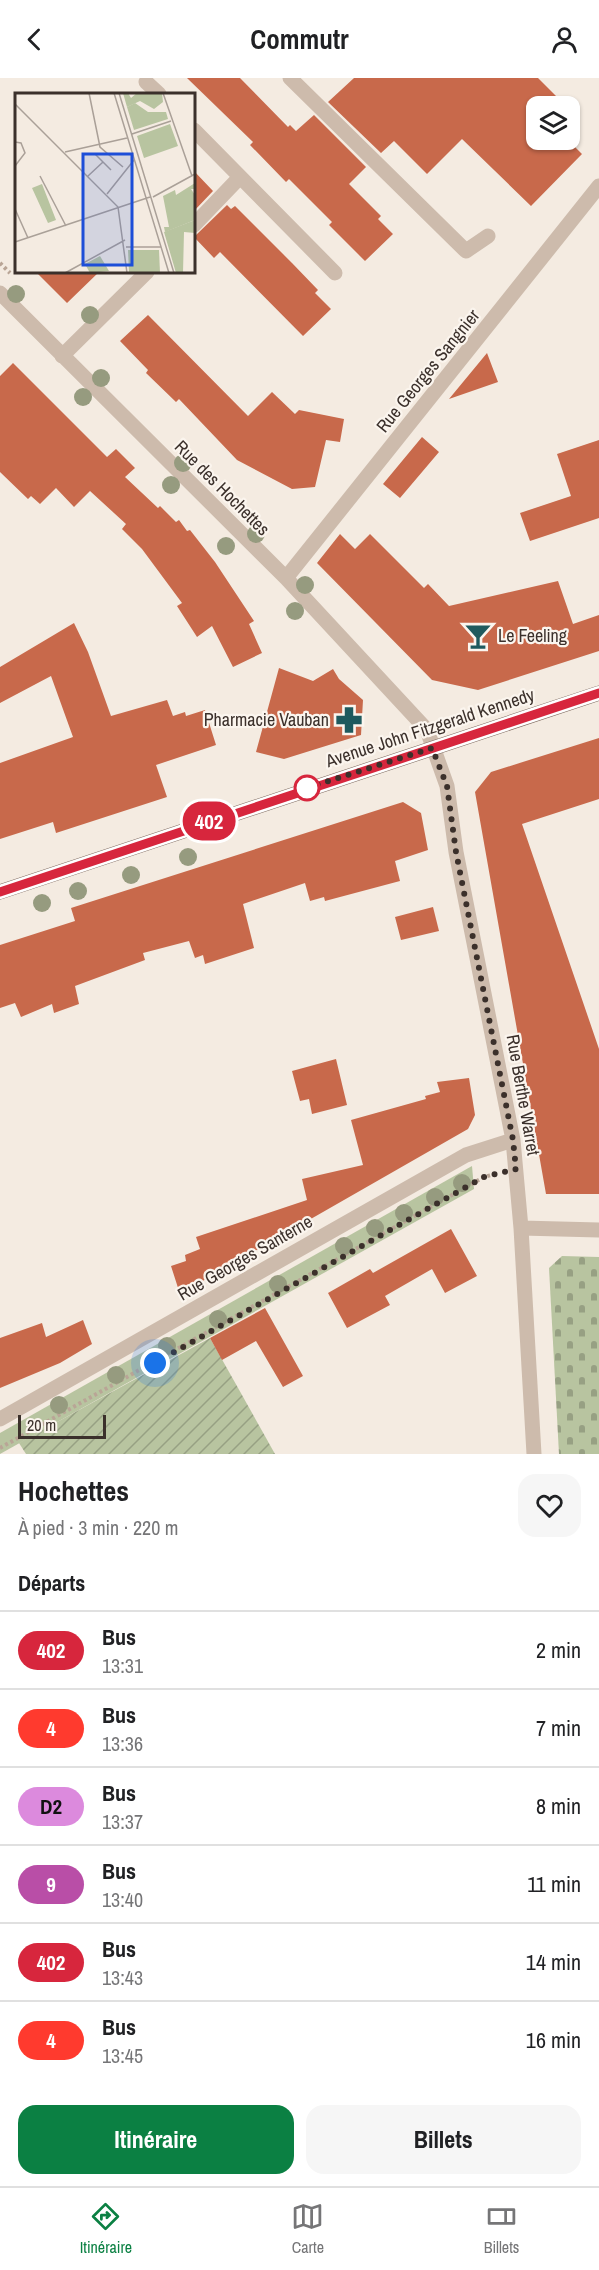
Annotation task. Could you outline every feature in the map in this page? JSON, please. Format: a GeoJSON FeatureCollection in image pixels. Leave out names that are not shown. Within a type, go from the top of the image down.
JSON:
{"type":"FeatureCollection","features":[{"type":"Feature","properties":{"kind":"main road","name":"Avenue John Fitzgerald Kennedy"},"geometry":{"type":"LineString","coordinates":[[0,892],[599,693]]}},
{"type":"Feature","properties":{"kind":"street"},"geometry":{"type":"LineString","coordinates":[[290,78],[466,251],[488,236]]}},
{"type":"Feature","properties":{"kind":"street"},"geometry":{"type":"LineString","coordinates":[[146,82],[158,93]]}},
{"type":"Feature","properties":{"kind":"street"},"geometry":{"type":"LineString","coordinates":[[195,131],[335,273]]}},
{"type":"Feature","properties":{"kind":"street"},"geometry":{"type":"LineString","coordinates":[[195,224],[240,177]]}},
{"type":"Feature","properties":{"kind":"street","name":"Rue Georges Sangnier"},"geometry":{"type":"LineString","coordinates":[[286,578],[599,186]]}},
{"type":"Feature","properties":{"kind":"street"},"geometry":{"type":"LineString","coordinates":[[62,356],[146,273]]}},
{"type":"Feature","properties":{"kind":"street","name":"Rue des Hochettes"},"geometry":{"type":"LineString","coordinates":[[0,293],[286,578],[413,713]]}},
{"type":"Feature","properties":{"kind":"street","name":"Rue Berthe Warret"},"geometry":{"type":"LineString","coordinates":[[413,713],[427,730],[447,786],[456,852],[513,1140],[521,1228],[534,1454]]}},
{"type":"Feature","properties":{"kind":"street","name":"Rue Georges Santerne"},"geometry":{"type":"LineString","coordinates":[[0,1419],[466,1155],[513,1140]]}},
{"type":"Feature","properties":{"kind":"street"},"geometry":{"type":"LineString","coordinates":[[521,1228],[599,1230]]}},
{"type":"Feature","properties":{"kind":"path"},"geometry":{"type":"LineString","coordinates":[[0,1448],[484,1177],[516,1169]]}},
{"type":"Feature","properties":{"kind":"green space"},"geometry":{"type":"Polygon","coordinates":[[[472,1166],[474,1189],[0,1454],[0,1433],[472,1166]]]}},
{"type":"Feature","properties":{"kind":"green space"},"geometry":{"type":"Polygon","coordinates":[[[562,1256],[599,1257],[599,1454],[559,1454],[549,1268],[562,1256]]]}},
{"type":"Feature","properties":{"kind":"green space"},"geometry":{"type":"Polygon","coordinates":[[[210,1338],[275,1454],[26,1454],[19,1443],[210,1338]]]}},
{"type":"Feature","properties":{"kind":"building"},"geometry":{"type":"Polygon","coordinates":[[[187,78],[240,78],[288,127],[290,125],[296,131],[314,115],[366,167],[349,184],[381,216],[378,219],[393,234],[365,261],[329,225],[332,222],[289,179],[286,182],[250,145],[253,142],[187,78]]]}},
{"type":"Feature","properties":{"kind":"building"},"geometry":{"type":"Polygon","coordinates":[[[354,78],[538,78],[556,96],[526,96],[526,150],[578,150],[582,154],[531,206],[462,139],[427,174],[394,141],[381,153],[328,102],[354,78]]]}},
{"type":"Feature","properties":{"kind":"building"},"geometry":{"type":"Polygon","coordinates":[[[195,172],[213,191],[195,210],[195,172]]]}},
{"type":"Feature","properties":{"kind":"building"},"geometry":{"type":"Polygon","coordinates":[[[227,205],[231,209],[235,206],[318,290],[315,293],[331,309],[303,336],[220,252],[214,258],[195,236],[227,205]]]}},
{"type":"Feature","properties":{"kind":"building"},"geometry":{"type":"Polygon","coordinates":[[[37,273],[98,273],[67,303],[37,273]]]}},
{"type":"Feature","properties":{"kind":"building"},"geometry":{"type":"Polygon","coordinates":[[[148,315],[248,416],[272,392],[295,414],[299,410],[344,419],[340,442],[326,440],[315,487],[292,489],[237,460],[179,399],[176,402],[146,373],[148,370],[120,341],[148,315]]]}},
{"type":"Feature","properties":{"kind":"building"},"geometry":{"type":"Polygon","coordinates":[[[487,353],[498,382],[449,399],[487,353]]]}},
{"type":"Feature","properties":{"kind":"building"},"geometry":{"type":"Polygon","coordinates":[[[13,363],[107,457],[116,449],[135,468],[125,477],[158,508],[160,506],[176,522],[179,520],[187,531],[190,530],[215,562],[254,621],[249,624],[262,653],[233,667],[212,626],[197,637],[177,606],[182,603],[142,549],[122,529],[126,524],[90,491],[74,507],[56,488],[40,504],[31,496],[28,499],[0,472],[0,376],[13,363]]]}},
{"type":"Feature","properties":{"kind":"building"},"geometry":{"type":"Polygon","coordinates":[[[422,437],[439,452],[400,498],[383,484],[422,437]]]}},
{"type":"Feature","properties":{"kind":"building"},"geometry":{"type":"Polygon","coordinates":[[[599,440],[599,518],[530,541],[520,513],[571,496],[557,454],[599,440]]]}},
{"type":"Feature","properties":{"kind":"building"},"geometry":{"type":"Polygon","coordinates":[[[340,534],[355,549],[370,534],[424,588],[428,584],[449,606],[558,581],[573,624],[599,615],[599,651],[478,690],[432,680],[317,563],[340,534]]]}},
{"type":"Feature","properties":{"kind":"building"},"geometry":{"type":"Polygon","coordinates":[[[74,623],[88,652],[111,716],[167,700],[173,716],[185,712],[186,716],[205,710],[216,745],[156,765],[167,797],[56,833],[53,822],[0,839],[0,763],[73,737],[51,676],[0,703],[0,667],[74,623]]]}},
{"type":"Feature","properties":{"kind":"building"},"geometry":{"type":"Polygon","coordinates":[[[279,668],[313,681],[333,669],[339,679],[363,700],[361,735],[284,759],[256,752],[279,668]]]}},
{"type":"Feature","properties":{"kind":"building"},"geometry":{"type":"Polygon","coordinates":[[[599,738],[599,799],[522,824],[599,1049],[599,1194],[546,1194],[475,792],[491,772],[599,738]]]}},
{"type":"Feature","properties":{"kind":"building"},"geometry":{"type":"Polygon","coordinates":[[[403,802],[421,813],[428,850],[395,861],[400,881],[325,901],[324,897],[310,901],[305,883],[243,904],[254,948],[205,964],[203,955],[195,958],[189,941],[143,953],[145,960],[75,986],[79,1004],[54,1013],[52,1004],[21,1017],[15,1003],[0,1008],[0,945],[75,921],[71,908],[403,802]]]}},
{"type":"Feature","properties":{"kind":"building"},"geometry":{"type":"Polygon","coordinates":[[[433,907],[439,931],[401,940],[395,917],[433,907]]]}},
{"type":"Feature","properties":{"kind":"building"},"geometry":{"type":"Polygon","coordinates":[[[336,1059],[347,1105],[312,1114],[309,1099],[300,1101],[292,1071],[336,1059]]]}},
{"type":"Feature","properties":{"kind":"building"},"geometry":{"type":"Polygon","coordinates":[[[469,1078],[475,1115],[468,1129],[180,1294],[171,1266],[186,1261],[185,1255],[200,1249],[196,1237],[307,1200],[302,1179],[363,1165],[351,1120],[426,1099],[425,1096],[440,1092],[437,1082],[469,1078]]]}},
{"type":"Feature","properties":{"kind":"building"},"geometry":{"type":"Polygon","coordinates":[[[451,1229],[477,1276],[445,1293],[432,1269],[385,1296],[390,1305],[347,1328],[328,1293],[370,1269],[373,1273],[451,1229]]]}},
{"type":"Feature","properties":{"kind":"building"},"geometry":{"type":"Polygon","coordinates":[[[265,1308],[303,1376],[283,1387],[256,1341],[222,1360],[210,1338],[265,1308]]]}},
{"type":"Feature","properties":{"kind":"building"},"geometry":{"type":"Polygon","coordinates":[[[83,1320],[92,1344],[60,1363],[0,1388],[0,1338],[42,1323],[46,1337],[83,1320]]]}},
{"type":"Feature","properties":{"kind":"bus line","name":"402"},"geometry":{"type":"LineString","coordinates":[[0,892],[599,693]]}},
{"type":"Feature","properties":{"kind":"place","name":"Le Feeling"},"geometry":{"type":"Point","coordinates":[478,636]}},
{"type":"Feature","properties":{"kind":"place","name":"Pharmacie Vauban"},"geometry":{"type":"Point","coordinates":[349,720]}},
{"type":"Feature","properties":{"kind":"route"},"geometry":{"type":"LineString","coordinates":[[155,1363],[484,1177],[516,1169],[513,1140],[456,852],[447,786],[432,748],[307,788]]}}]}
